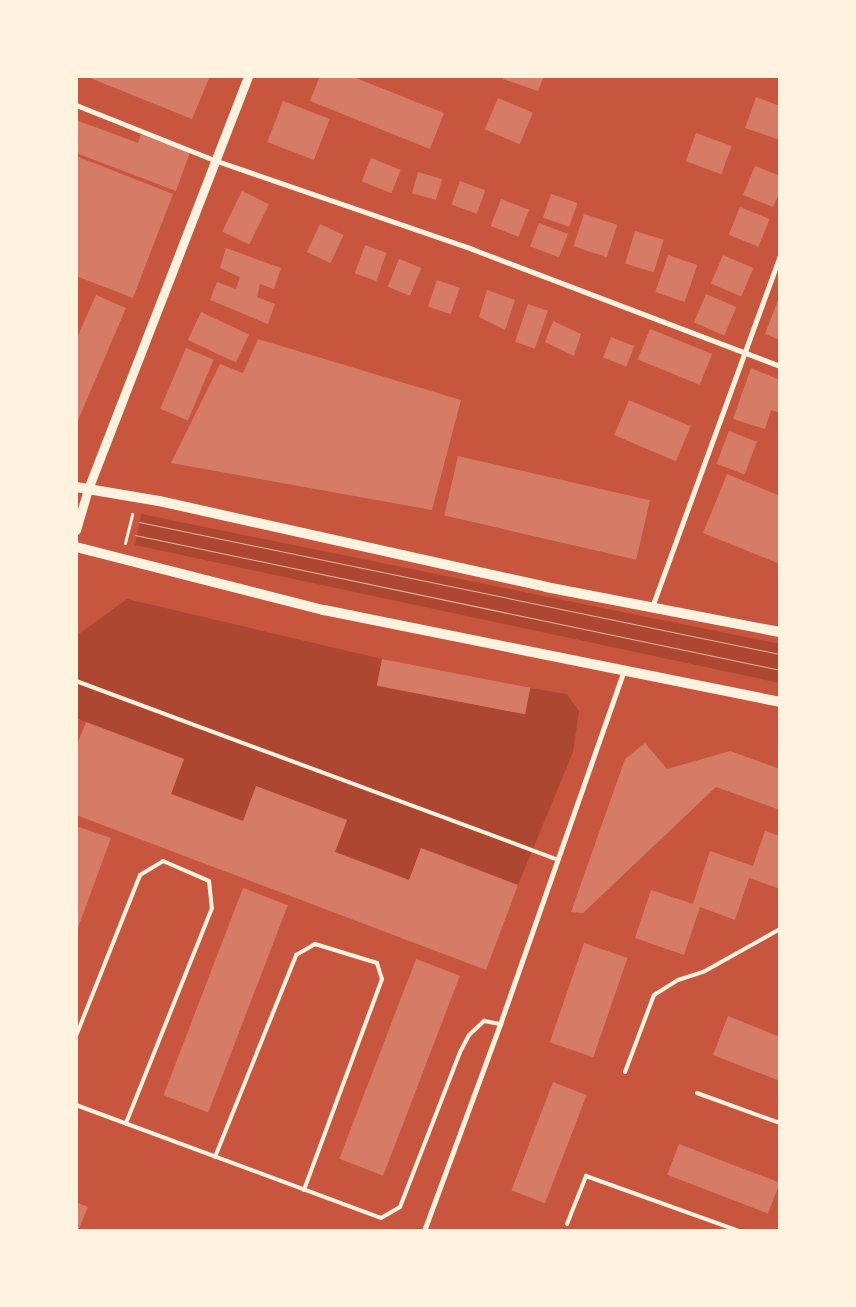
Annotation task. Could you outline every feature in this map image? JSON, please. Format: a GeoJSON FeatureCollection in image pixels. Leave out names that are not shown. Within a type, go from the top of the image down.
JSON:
{"type":"FeatureCollection","features":[{"type":"Feature","properties":{"kind":"main road"},"geometry":{"type":"LineString","coordinates":[[76,487],[159,501],[652,607],[780,632]]}},
{"type":"Feature","properties":{"kind":"main road"},"geometry":{"type":"LineString","coordinates":[[76,547],[324,610],[780,702]]}},
{"type":"Feature","properties":{"kind":"street"},"geometry":{"type":"LineString","coordinates":[[76,530],[88,489],[248,76]]}},
{"type":"Feature","properties":{"kind":"street"},"geometry":{"type":"LineString","coordinates":[[76,105],[217,160],[472,249],[780,366]]}},
{"type":"Feature","properties":{"kind":"street"},"geometry":{"type":"LineString","coordinates":[[652,607],[780,255]]}},
{"type":"Feature","properties":{"kind":"street"},"geometry":{"type":"LineString","coordinates":[[424,1231],[500,1024],[556,859],[624,670]]}},
{"type":"Feature","properties":{"kind":"lane"},"geometry":{"type":"LineString","coordinates":[[76,680],[556,859]]}},
{"type":"Feature","properties":{"kind":"lane"},"geometry":{"type":"LineString","coordinates":[[76,1036],[140,876],[163,861],[209,881],[212,908],[126,1123]]}},
{"type":"Feature","properties":{"kind":"lane"},"geometry":{"type":"LineString","coordinates":[[625,1072],[654,995],[678,980],[705,971],[780,929]]}},
{"type":"Feature","properties":{"kind":"lane"},"geometry":{"type":"LineString","coordinates":[[215,1157],[296,954],[315,944],[376,962],[382,979],[304,1190]]}},
{"type":"Feature","properties":{"kind":"lane"},"geometry":{"type":"LineString","coordinates":[[76,1105],[381,1218],[400,1208],[460,1052],[469,1035],[484,1022],[500,1024]]}},
{"type":"Feature","properties":{"kind":"lane"},"geometry":{"type":"LineString","coordinates":[[697,1093],[780,1123]]}},
{"type":"Feature","properties":{"kind":"lane"},"geometry":{"type":"LineString","coordinates":[[567,1224],[586,1176],[739,1231]]}},
{"type":"Feature","properties":{"kind":"path"},"geometry":{"type":"LineString","coordinates":[[125,543],[132,514]]}},
{"type":"Feature","properties":{"kind":"shaded area"},"geometry":{"type":"Polygon","coordinates":[[[141,514],[780,644],[780,683],[135,545],[141,514]]]}},
{"type":"Feature","properties":{"kind":"shaded area"},"geometry":{"type":"Polygon","coordinates":[[[127,599],[382,659],[377,686],[525,714],[530,688],[567,694],[579,711],[573,752],[518,885],[421,848],[409,880],[335,852],[347,820],[243,821],[171,794],[184,759],[76,718],[76,636],[127,599]]]}},
{"type":"Feature","properties":{"kind":"building"},"geometry":{"type":"Polygon","coordinates":[[[85,76],[210,76],[192,119],[85,76]]]}},
{"type":"Feature","properties":{"kind":"building"},"geometry":{"type":"Polygon","coordinates":[[[320,76],[351,76],[444,113],[430,149],[310,101],[320,76]]]}},
{"type":"Feature","properties":{"kind":"building"},"geometry":{"type":"Polygon","coordinates":[[[504,76],[544,76],[538,91],[503,79],[504,76]]]}},
{"type":"Feature","properties":{"kind":"building"},"geometry":{"type":"Polygon","coordinates":[[[756,97],[780,106],[780,140],[745,128],[756,97]]]}},
{"type":"Feature","properties":{"kind":"building"},"geometry":{"type":"Polygon","coordinates":[[[498,98],[533,113],[520,144],[485,129],[498,98]]]}},
{"type":"Feature","properties":{"kind":"building"},"geometry":{"type":"Polygon","coordinates":[[[283,101],[330,119],[314,160],[267,142],[283,101]]]}},
{"type":"Feature","properties":{"kind":"building"},"geometry":{"type":"Polygon","coordinates":[[[76,120],[138,143],[141,134],[190,152],[176,191],[76,153],[76,120]]]}},
{"type":"Feature","properties":{"kind":"building"},"geometry":{"type":"Polygon","coordinates":[[[696,133],[732,146],[721,174],[686,161],[696,133]]]}},
{"type":"Feature","properties":{"kind":"building"},"geometry":{"type":"Polygon","coordinates":[[[76,156],[173,194],[133,298],[76,276],[76,156]]]}},
{"type":"Feature","properties":{"kind":"building"},"geometry":{"type":"Polygon","coordinates":[[[371,158],[401,170],[391,193],[362,181],[371,158]]]}},
{"type":"Feature","properties":{"kind":"building"},"geometry":{"type":"Polygon","coordinates":[[[755,166],[780,176],[780,192],[773,207],[743,195],[755,166]]]}},
{"type":"Feature","properties":{"kind":"building"},"geometry":{"type":"Polygon","coordinates":[[[418,172],[442,179],[436,200],[412,193],[418,172]]]}},
{"type":"Feature","properties":{"kind":"building"},"geometry":{"type":"Polygon","coordinates":[[[460,181],[485,190],[477,214],[451,204],[460,181]]]}},
{"type":"Feature","properties":{"kind":"building"},"geometry":{"type":"Polygon","coordinates":[[[242,191],[269,204],[249,245],[222,231],[242,191]]]}},
{"type":"Feature","properties":{"kind":"building"},"geometry":{"type":"Polygon","coordinates":[[[551,194],[577,203],[569,227],[543,218],[551,194]]]}},
{"type":"Feature","properties":{"kind":"building"},"geometry":{"type":"Polygon","coordinates":[[[501,199],[529,210],[519,237],[491,226],[501,199]]]}},
{"type":"Feature","properties":{"kind":"building"},"geometry":{"type":"Polygon","coordinates":[[[740,207],[770,219],[758,247],[729,235],[740,207]]]}},
{"type":"Feature","properties":{"kind":"building"},"geometry":{"type":"Polygon","coordinates":[[[584,214],[617,225],[607,257],[573,246],[584,214]]]}},
{"type":"Feature","properties":{"kind":"building"},"geometry":{"type":"Polygon","coordinates":[[[539,223],[568,234],[559,257],[530,246],[539,223]]]}},
{"type":"Feature","properties":{"kind":"building"},"geometry":{"type":"Polygon","coordinates":[[[320,224],[344,235],[330,263],[307,252],[320,224]]]}},
{"type":"Feature","properties":{"kind":"building"},"geometry":{"type":"Polygon","coordinates":[[[635,231],[664,240],[654,272],[625,264],[635,231]]]}},
{"type":"Feature","properties":{"kind":"building"},"geometry":{"type":"Polygon","coordinates":[[[365,245],[387,253],[376,281],[355,273],[365,245]]]}},
{"type":"Feature","properties":{"kind":"building"},"geometry":{"type":"Polygon","coordinates":[[[226,248],[281,268],[274,289],[260,284],[257,297],[275,304],[268,324],[210,300],[217,282],[236,289],[240,277],[220,268],[226,248]]]}},
{"type":"Feature","properties":{"kind":"building"},"geometry":{"type":"Polygon","coordinates":[[[668,255],[697,265],[685,302],[655,292],[668,255]]]}},
{"type":"Feature","properties":{"kind":"building"},"geometry":{"type":"Polygon","coordinates":[[[723,255],[753,268],[741,296],[711,284],[723,255]]]}},
{"type":"Feature","properties":{"kind":"building"},"geometry":{"type":"Polygon","coordinates":[[[399,259],[421,268],[410,296],[388,287],[399,259]]]}},
{"type":"Feature","properties":{"kind":"building"},"geometry":{"type":"Polygon","coordinates":[[[437,280],[460,288],[451,314],[428,306],[437,280]]]}},
{"type":"Feature","properties":{"kind":"building"},"geometry":{"type":"Polygon","coordinates":[[[487,290],[515,300],[505,330],[479,317],[487,290]]]}},
{"type":"Feature","properties":{"kind":"building"},"geometry":{"type":"Polygon","coordinates":[[[706,294],[736,307],[724,335],[694,323],[706,294]]]}},
{"type":"Feature","properties":{"kind":"building"},"geometry":{"type":"Polygon","coordinates":[[[96,295],[126,308],[76,425],[76,340],[96,295]]]}},
{"type":"Feature","properties":{"kind":"building"},"geometry":{"type":"Polygon","coordinates":[[[780,295],[780,340],[765,334],[780,295]]]}},
{"type":"Feature","properties":{"kind":"building"},"geometry":{"type":"Polygon","coordinates":[[[528,304],[548,311],[535,349],[515,342],[528,304]]]}},
{"type":"Feature","properties":{"kind":"building"},"geometry":{"type":"Polygon","coordinates":[[[201,312],[249,334],[236,362],[188,340],[201,312]]]}},
{"type":"Feature","properties":{"kind":"building"},"geometry":{"type":"Polygon","coordinates":[[[553,321],[581,334],[574,356],[545,342],[553,321]]]}},
{"type":"Feature","properties":{"kind":"building"},"geometry":{"type":"Polygon","coordinates":[[[650,329],[712,354],[700,385],[638,360],[650,329]]]}},
{"type":"Feature","properties":{"kind":"building"},"geometry":{"type":"Polygon","coordinates":[[[611,337],[634,346],[626,366],[603,358],[611,337]]]}},
{"type":"Feature","properties":{"kind":"building"},"geometry":{"type":"Polygon","coordinates":[[[258,339],[461,400],[432,510],[171,463],[220,364],[243,373],[258,339]]]}},
{"type":"Feature","properties":{"kind":"building"},"geometry":{"type":"Polygon","coordinates":[[[186,348],[214,360],[188,420],[160,409],[186,348]]]}},
{"type":"Feature","properties":{"kind":"building"},"geometry":{"type":"Polygon","coordinates":[[[751,368],[780,380],[780,413],[771,410],[765,429],[733,419],[751,368]]]}},
{"type":"Feature","properties":{"kind":"building"},"geometry":{"type":"Polygon","coordinates":[[[629,400],[691,426],[676,461],[614,435],[629,400]]]}},
{"type":"Feature","properties":{"kind":"building"},"geometry":{"type":"Polygon","coordinates":[[[729,431],[757,442],[744,474],[716,464],[729,431]]]}},
{"type":"Feature","properties":{"kind":"building"},"geometry":{"type":"Polygon","coordinates":[[[458,456],[650,500],[636,560],[444,515],[458,456]]]}},
{"type":"Feature","properties":{"kind":"building"},"geometry":{"type":"Polygon","coordinates":[[[727,474],[780,496],[780,564],[703,533],[727,474]]]}},
{"type":"Feature","properties":{"kind":"building"},"geometry":{"type":"Polygon","coordinates":[[[382,659],[530,688],[525,714],[377,686],[382,659]]]}},
{"type":"Feature","properties":{"kind":"building"},"geometry":{"type":"Polygon","coordinates":[[[86,722],[184,759],[171,794],[243,821],[256,786],[347,820],[335,852],[409,880],[421,848],[518,885],[486,970],[76,815],[76,747],[86,722]]]}},
{"type":"Feature","properties":{"kind":"building"},"geometry":{"type":"Polygon","coordinates":[[[645,743],[667,769],[730,751],[780,769],[780,810],[716,787],[583,913],[571,912],[625,759],[645,743]]]}},
{"type":"Feature","properties":{"kind":"building"},"geometry":{"type":"Polygon","coordinates":[[[76,826],[111,838],[76,933],[76,826]]]}},
{"type":"Feature","properties":{"kind":"building"},"geometry":{"type":"Polygon","coordinates":[[[765,831],[780,836],[780,889],[749,878],[735,920],[700,907],[684,955],[635,938],[651,890],[693,904],[710,851],[753,866],[765,831]]]}},
{"type":"Feature","properties":{"kind":"building"},"geometry":{"type":"Polygon","coordinates":[[[243,888],[288,905],[208,1112],[163,1095],[243,888]]]}},
{"type":"Feature","properties":{"kind":"building"},"geometry":{"type":"Polygon","coordinates":[[[584,943],[627,958],[593,1057],[550,1042],[584,943]]]}},
{"type":"Feature","properties":{"kind":"building"},"geometry":{"type":"Polygon","coordinates":[[[416,959],[460,976],[383,1176],[339,1159],[416,959]]]}},
{"type":"Feature","properties":{"kind":"building"},"geometry":{"type":"Polygon","coordinates":[[[728,1016],[780,1037],[780,1081],[713,1055],[728,1016]]]}},
{"type":"Feature","properties":{"kind":"building"},"geometry":{"type":"Polygon","coordinates":[[[553,1082],[587,1095],[545,1203],[511,1190],[553,1082]]]}},
{"type":"Feature","properties":{"kind":"building"},"geometry":{"type":"Polygon","coordinates":[[[679,1144],[780,1183],[768,1214],[667,1175],[679,1144]]]}},
{"type":"Feature","properties":{"kind":"building"},"geometry":{"type":"Polygon","coordinates":[[[76,1202],[88,1207],[78,1231],[76,1231],[76,1202]]]}},
{"type":"Feature","properties":{"kind":"tram line"},"geometry":{"type":"LineString","coordinates":[[139,522],[780,654]]}},
{"type":"Feature","properties":{"kind":"tram line"},"geometry":{"type":"LineString","coordinates":[[135,535],[780,670]]}}]}
